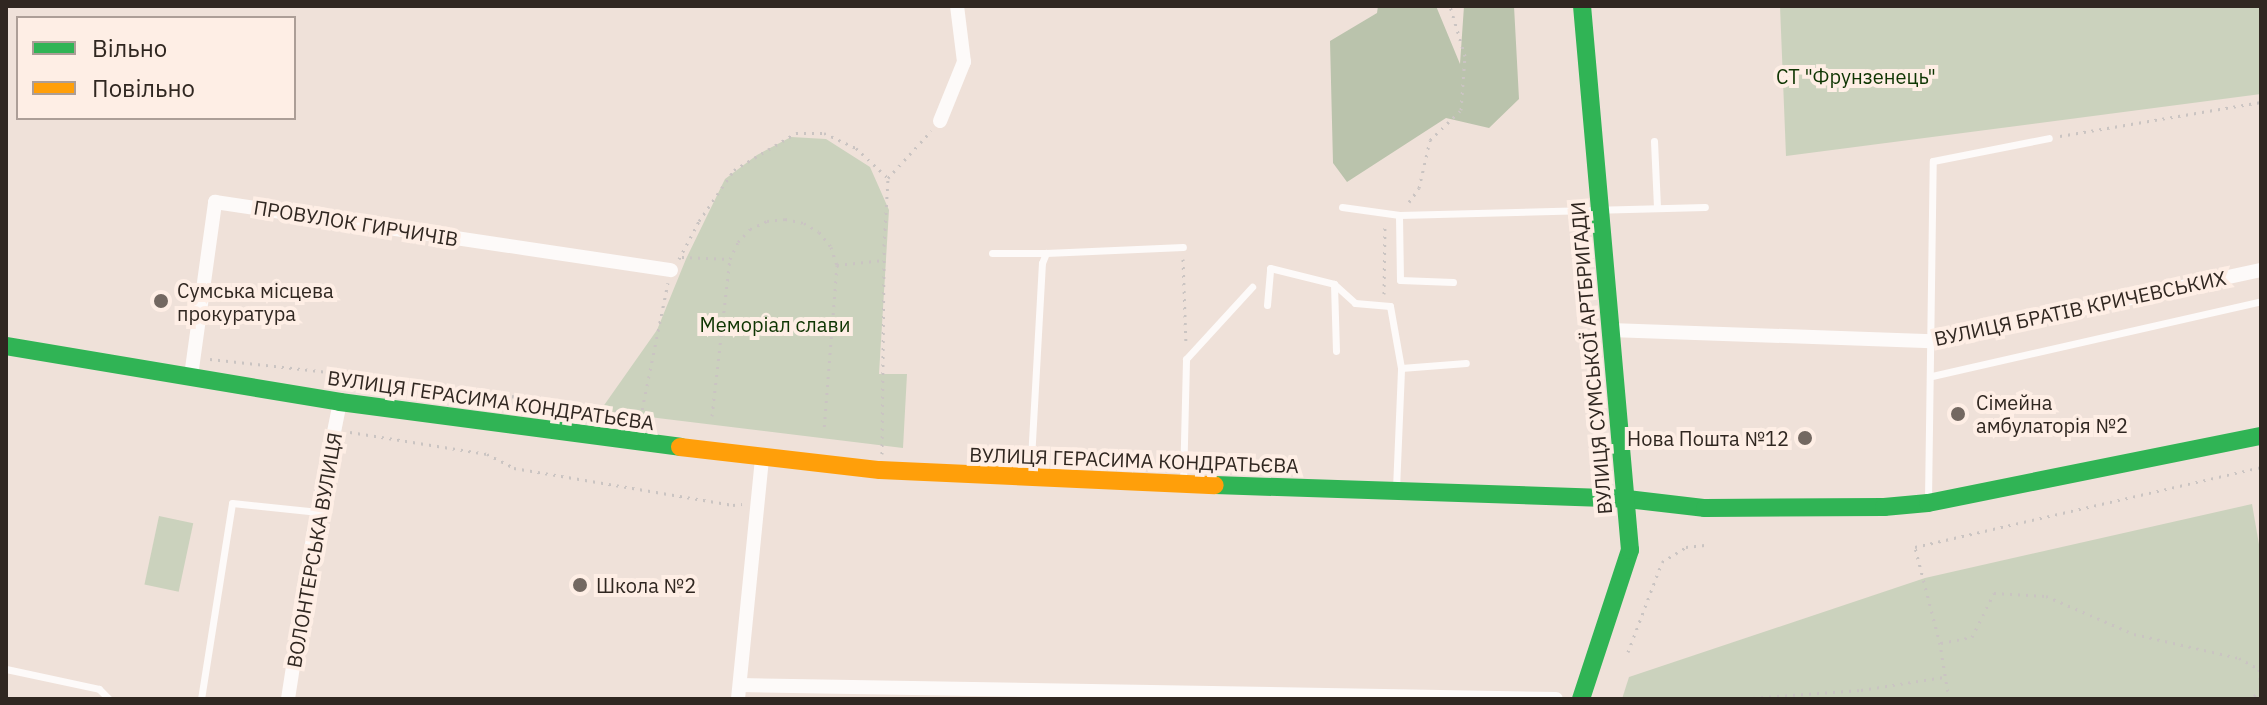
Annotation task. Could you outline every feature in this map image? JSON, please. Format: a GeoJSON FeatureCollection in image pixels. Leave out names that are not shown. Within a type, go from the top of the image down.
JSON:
{"type":"FeatureCollection","features":[{"type":"Feature","properties":{"kind":"street"},"geometry":{"type":"LineString","coordinates":[[940,121],[964,62],[957,6]]}},
{"type":"Feature","properties":{"kind":"street","name":"ВУЛИЦЯ СУМСЬКОЇ АРТБРИГАДИ"},"geometry":{"type":"LineString","coordinates":[[1581,699],[1630,550],[1582,6]]}},
{"type":"Feature","properties":{"kind":"street","name":"ПРОВУЛОК ГИРЧИЧІВ"},"geometry":{"type":"LineString","coordinates":[[191,376],[215,202],[671,270]]}},
{"type":"Feature","properties":{"kind":"street","name":"ВУЛИЦЯ БРАТІВ КРИЧЕВСЬКИХ"},"geometry":{"type":"LineString","coordinates":[[1610,330],[1932,341],[2261,270]]}},
{"type":"Feature","properties":{"kind":"street","name":"ВУЛИЦЯ ГЕРАСИМА КОНДРАТЬЄВА"},"geometry":{"type":"LineString","coordinates":[[6,346],[340,402],[640,443],[880,470],[1183,485],[1627,499],[1705,508],[1884,507],[1928,503],[2261,436]]}},
{"type":"Feature","properties":{"kind":"street","name":"ВОЛОНТЕРСЬКА ВУЛИЦЯ"},"geometry":{"type":"LineString","coordinates":[[288,699],[340,402]]}},
{"type":"Feature","properties":{"kind":"street"},"geometry":{"type":"LineString","coordinates":[[762,457],[739,692],[1556,699]]}},
{"type":"Feature","properties":{"kind":"lane"},"geometry":{"type":"LineString","coordinates":[[1928,503],[1926,458],[1932,376],[1933,161],[2049,138]]}},
{"type":"Feature","properties":{"kind":"lane"},"geometry":{"type":"LineString","coordinates":[[1654,141],[1657,208]]}},
{"type":"Feature","properties":{"kind":"lane"},"geometry":{"type":"LineString","coordinates":[[1342,207],[1385,216],[1705,207]]}},
{"type":"Feature","properties":{"kind":"lane"},"geometry":{"type":"LineString","coordinates":[[1399,215],[1400,280],[1453,282]]}},
{"type":"Feature","properties":{"kind":"lane"},"geometry":{"type":"LineString","coordinates":[[992,253],[1183,247]]}},
{"type":"Feature","properties":{"kind":"lane"},"geometry":{"type":"LineString","coordinates":[[1030,479],[1042,263],[1046,253]]}},
{"type":"Feature","properties":{"kind":"lane"},"geometry":{"type":"LineString","coordinates":[[1267,305],[1270,268],[1334,284],[1355,303],[1390,306],[1401,368],[1396,491]]}},
{"type":"Feature","properties":{"kind":"lane"},"geometry":{"type":"LineString","coordinates":[[1334,284],[1336,351]]}},
{"type":"Feature","properties":{"kind":"lane"},"geometry":{"type":"LineString","coordinates":[[1183,485],[1186,359],[1252,287]]}},
{"type":"Feature","properties":{"kind":"lane"},"geometry":{"type":"LineString","coordinates":[[1932,376],[2261,301]]}},
{"type":"Feature","properties":{"kind":"lane"},"geometry":{"type":"LineString","coordinates":[[1401,368],[1466,363]]}},
{"type":"Feature","properties":{"kind":"lane"},"geometry":{"type":"LineString","coordinates":[[201,699],[232,503],[319,512]]}},
{"type":"Feature","properties":{"kind":"lane"},"geometry":{"type":"LineString","coordinates":[[6,669],[99,689],[109,699]]}},
{"type":"Feature","properties":{"kind":"path"},"geometry":{"type":"LineString","coordinates":[[1399,215],[1419,188],[1430,140],[1461,110],[1465,56],[1450,6]]}},
{"type":"Feature","properties":{"kind":"path"},"geometry":{"type":"LineString","coordinates":[[2049,138],[2261,102]]}},
{"type":"Feature","properties":{"kind":"path"},"geometry":{"type":"LineString","coordinates":[[880,470],[888,178],[940,121]]}},
{"type":"Feature","properties":{"kind":"path"},"geometry":{"type":"LineString","coordinates":[[640,443],[639,415],[671,270],[699,221],[734,170],[796,133],[824,133],[856,148],[888,178]]}},
{"type":"Feature","properties":{"kind":"path"},"geometry":{"type":"LineString","coordinates":[[1385,216],[1385,306]]}},
{"type":"Feature","properties":{"kind":"path"},"geometry":{"type":"LineString","coordinates":[[712,416],[730,259],[738,242],[750,229],[767,221],[785,219],[804,223],[819,232],[831,247],[837,265],[824,431]]}},
{"type":"Feature","properties":{"kind":"path"},"geometry":{"type":"LineString","coordinates":[[1183,247],[1186,359]]}},
{"type":"Feature","properties":{"kind":"path"},"geometry":{"type":"LineString","coordinates":[[681,257],[730,259]]}},
{"type":"Feature","properties":{"kind":"path"},"geometry":{"type":"LineString","coordinates":[[837,265],[884,260]]}},
{"type":"Feature","properties":{"kind":"path"},"geometry":{"type":"LineString","coordinates":[[194,357],[409,381],[639,415]]}},
{"type":"Feature","properties":{"kind":"path"},"geometry":{"type":"LineString","coordinates":[[335,430],[487,454],[514,468],[733,505],[758,502]]}},
{"type":"Feature","properties":{"kind":"path"},"geometry":{"type":"LineString","coordinates":[[1949,699],[1940,644],[1915,547],[2261,467]]}},
{"type":"Feature","properties":{"kind":"path"},"geometry":{"type":"LineString","coordinates":[[1628,652],[1662,562],[1686,547],[1705,545]]}},
{"type":"Feature","properties":{"kind":"path"},"geometry":{"type":"LineString","coordinates":[[1940,644],[1972,637],[1994,593],[2046,596],[2134,634],[2239,658],[2259,669],[2261,689],[2251,699]]}},
{"type":"Feature","properties":{"kind":"path"},"geometry":{"type":"LineString","coordinates":[[1737,699],[1861,690],[1944,677]]}},
{"type":"Feature","properties":{"kind":"green space"},"geometry":{"type":"Polygon","coordinates":[[[1378,6],[1436,6],[1460,64],[1464,6],[1514,6],[1519,99],[1489,128],[1446,118],[1347,182],[1333,163],[1330,41],[1377,13],[1378,6]]]}},
{"type":"Feature","properties":{"kind":"green space","name":"СТ \"Фрунзенець\""},"geometry":{"type":"Polygon","coordinates":[[[1780,6],[2261,6],[2261,94],[1786,156],[1780,6]]]}},
{"type":"Feature","properties":{"kind":"green space","name":"Меморіал слави"},"geometry":{"type":"Polygon","coordinates":[[[791,137],[826,139],[870,167],[889,210],[879,374],[907,374],[903,448],[600,411],[657,330],[686,259],[725,179],[757,155],[791,137]]]}},
{"type":"Feature","properties":{"kind":"green space"},"geometry":{"type":"Polygon","coordinates":[[[2252,504],[2261,556],[2261,699],[1622,699],[1629,677],[1925,578],[2252,504]]]}},
{"type":"Feature","properties":{"kind":"green space"},"geometry":{"type":"Polygon","coordinates":[[[159,516],[193,523],[179,592],[144,584],[159,516]]]}},
{"type":"Feature","properties":{"kind":"traffic: fast"},"geometry":{"type":"LineString","coordinates":[[1581,699],[1630,550],[1582,6]]}},
{"type":"Feature","properties":{"kind":"traffic: fast"},"geometry":{"type":"LineString","coordinates":[[6,346],[340,402],[680,447]]}},
{"type":"Feature","properties":{"kind":"traffic: fast"},"geometry":{"type":"LineString","coordinates":[[1215,485],[1627,499],[1705,508],[1884,507],[1928,503],[2261,436]]}},
{"type":"Feature","properties":{"kind":"traffic: slow"},"geometry":{"type":"LineString","coordinates":[[680,447],[880,470],[1215,485]]}},
{"type":"Feature","properties":{"kind":"place","name":"Сумська місцева прокуратура"},"geometry":{"type":"Point","coordinates":[161,301]}},
{"type":"Feature","properties":{"kind":"place","name":"Сімейна амбулаторія №2"},"geometry":{"type":"Point","coordinates":[1958,414]}},
{"type":"Feature","properties":{"kind":"place","name":"Нова Пошта №12"},"geometry":{"type":"Point","coordinates":[1805,438]}},
{"type":"Feature","properties":{"kind":"place","name":"Школа №2"},"geometry":{"type":"Point","coordinates":[580,585]}}]}
